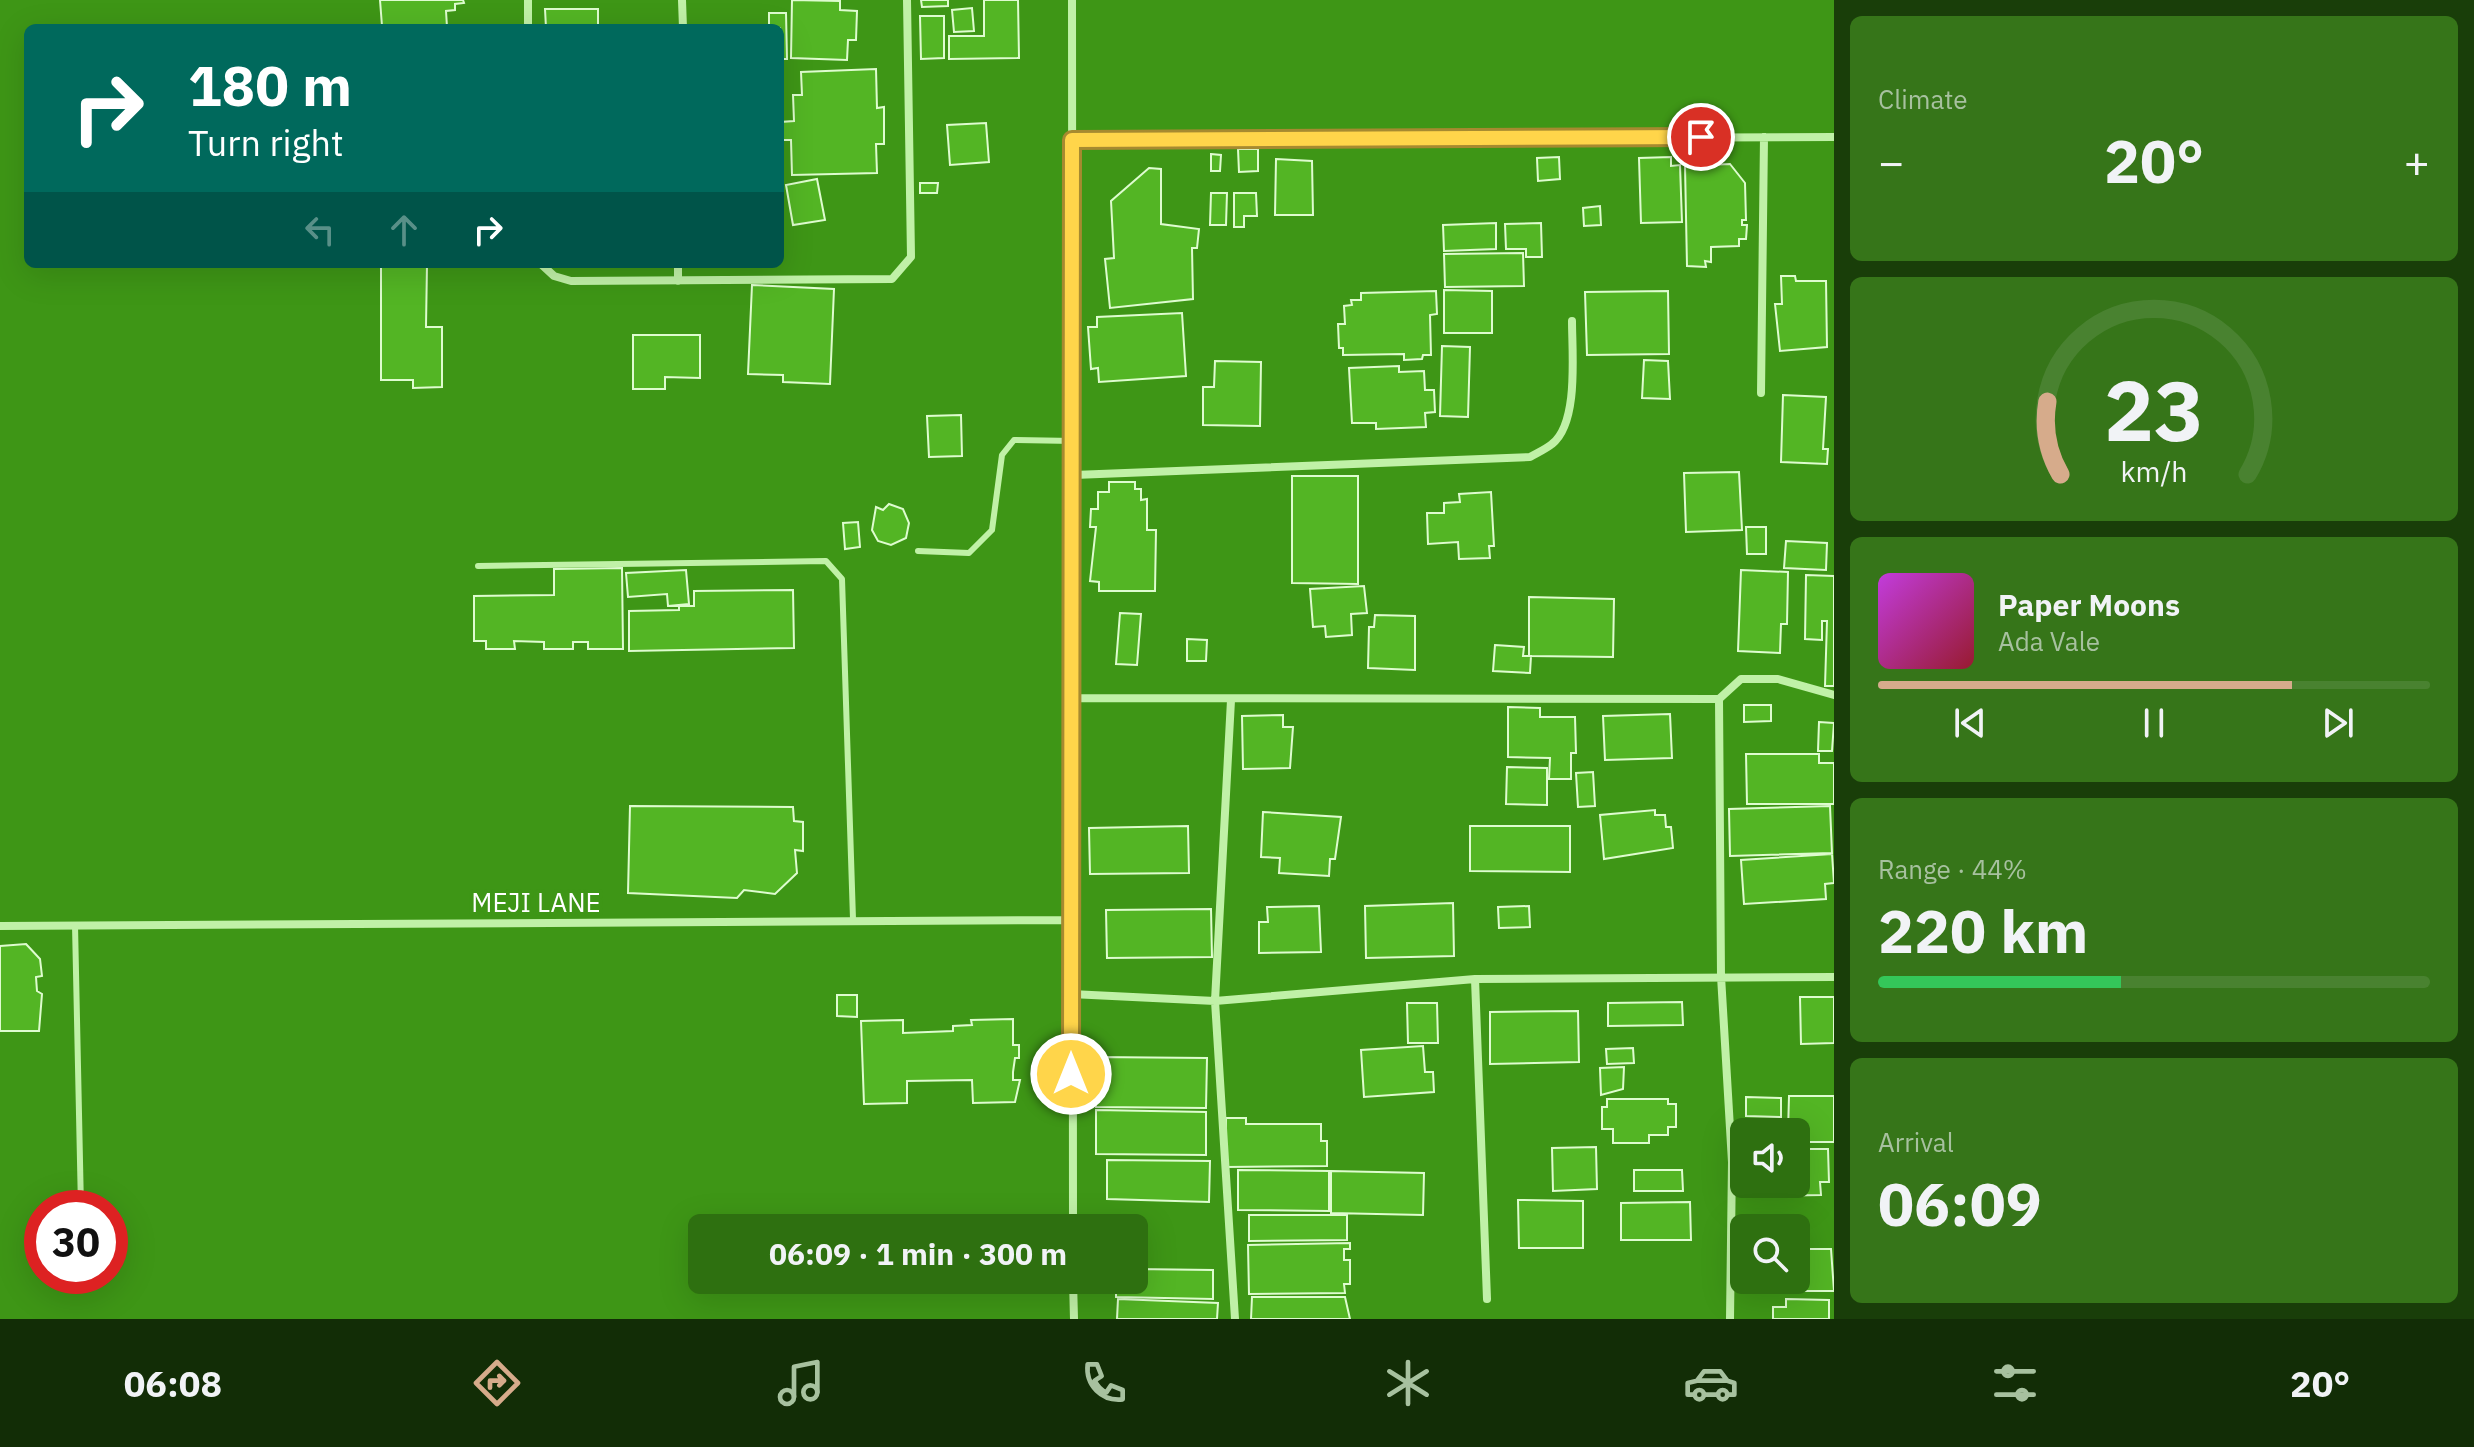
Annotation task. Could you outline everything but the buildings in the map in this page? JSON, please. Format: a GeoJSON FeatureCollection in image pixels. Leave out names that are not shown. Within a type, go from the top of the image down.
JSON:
{"type":"FeatureCollection","features":[{"type":"Feature","properties":{"kind":"street"},"geometry":{"type":"LineString","coordinates":[[528,0],[528,24]]}},
{"type":"Feature","properties":{"kind":"street"},"geometry":{"type":"LineString","coordinates":[[682,0],[683,24]]}},
{"type":"Feature","properties":{"kind":"street"},"geometry":{"type":"LineString","coordinates":[[545,268],[554,276],[571,281],[875,282],[892,279],[911,257],[907,0]]}},
{"type":"Feature","properties":{"kind":"street"},"geometry":{"type":"LineString","coordinates":[[1072,0],[1073,1214]]}},
{"type":"Feature","properties":{"kind":"street"},"geometry":{"type":"LineString","coordinates":[[1761,393],[1764,137]]}},
{"type":"Feature","properties":{"kind":"street"},"geometry":{"type":"LineString","coordinates":[[1072,140],[1834,137]]}},
{"type":"Feature","properties":{"kind":"street"},"geometry":{"type":"LineString","coordinates":[[678,268],[678,281]]}},
{"type":"Feature","properties":{"kind":"street"},"geometry":{"type":"LineString","coordinates":[[1074,475],[1530,457],[1554,443],[1566,426],[1571,397],[1572,321]]}},
{"type":"Feature","properties":{"kind":"street"},"geometry":{"type":"LineString","coordinates":[[1072,698],[1719,699],[1741,679],[1778,679],[1834,695]]}},
{"type":"Feature","properties":{"kind":"street"},"geometry":{"type":"LineString","coordinates":[[1719,699],[1721,976],[1732,1162],[1730,1319]]}},
{"type":"Feature","properties":{"kind":"street"},"geometry":{"type":"LineString","coordinates":[[1231,700],[1215,1001],[1235,1319]]}},
{"type":"Feature","properties":{"kind":"street","name":"MEJI LANE"},"geometry":{"type":"LineString","coordinates":[[0,926],[1072,920]]}},
{"type":"Feature","properties":{"kind":"street"},"geometry":{"type":"LineString","coordinates":[[1071,994],[1215,1001],[1475,979],[1834,977]]}},
{"type":"Feature","properties":{"kind":"street"},"geometry":{"type":"LineString","coordinates":[[1475,979],[1487,1299]]}},
{"type":"Feature","properties":{"kind":"street"},"geometry":{"type":"LineString","coordinates":[[1073,1294],[1074,1319]]}},
{"type":"Feature","properties":{"kind":"lane"},"geometry":{"type":"LineString","coordinates":[[918,551],[969,553],[992,530],[1002,455],[1014,440],[1074,441]]}},
{"type":"Feature","properties":{"kind":"lane"},"geometry":{"type":"LineString","coordinates":[[478,566],[826,561],[842,579],[853,919]]}},
{"type":"Feature","properties":{"kind":"lane"},"geometry":{"type":"LineString","coordinates":[[75,925],[81,1190]]}},
{"type":"Feature","properties":{"kind":"route"},"geometry":{"type":"LineString","coordinates":[[1071,1074],[1072,140],[1701,137]]}}]}
